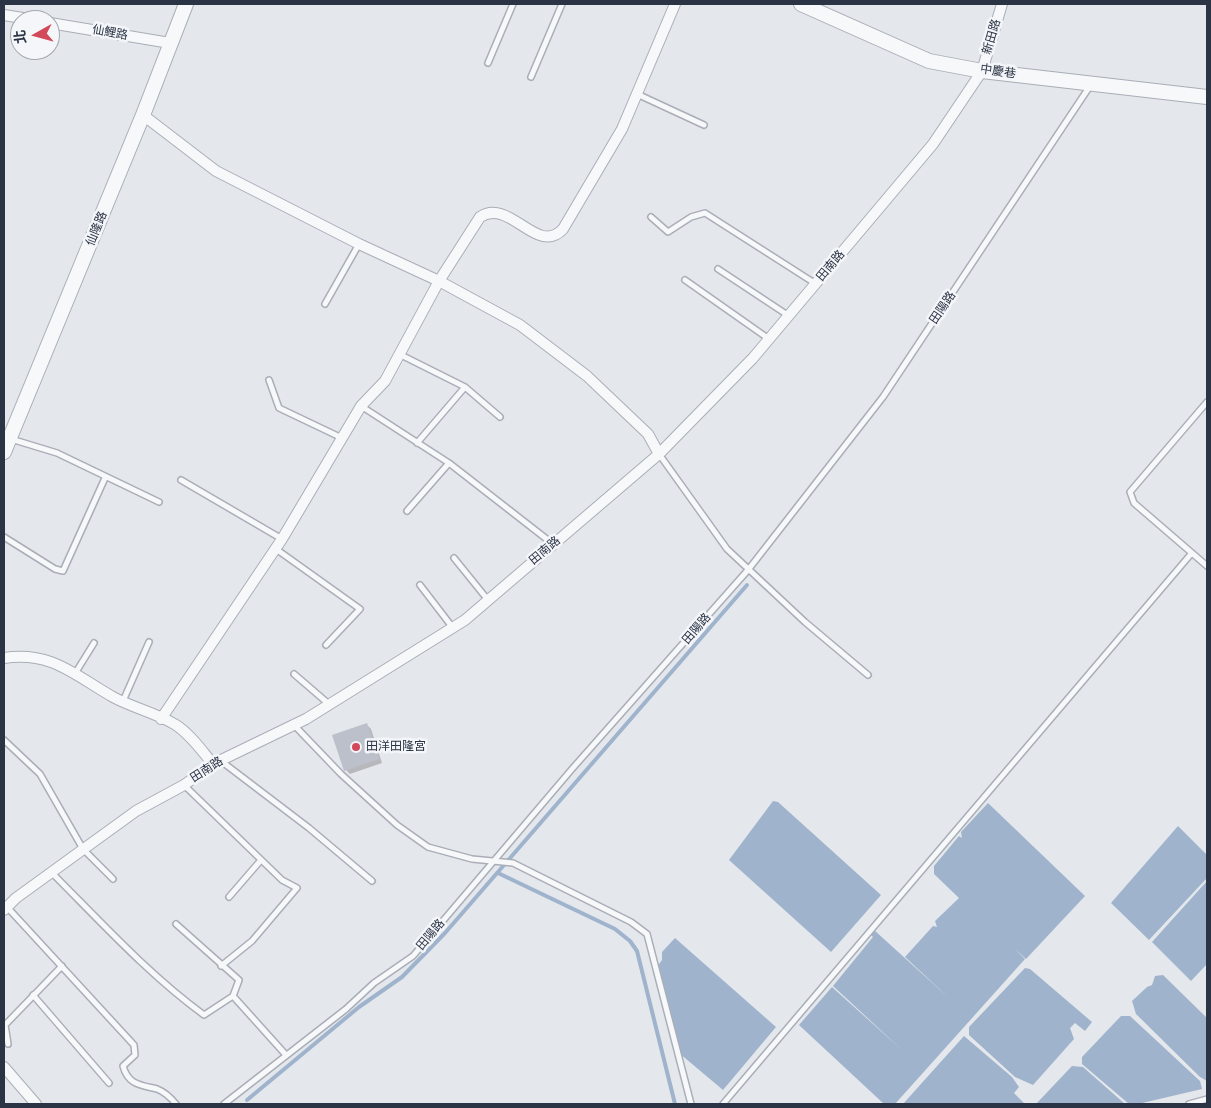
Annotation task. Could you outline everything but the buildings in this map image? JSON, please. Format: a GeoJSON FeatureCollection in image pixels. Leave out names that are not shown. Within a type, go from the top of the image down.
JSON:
{"type":"FeatureCollection","features":[{"type":"Feature","properties":{"kind":"street","name":"仙隆路"},"geometry":{"type":"LineString","coordinates":[[4,452],[143,115],[186,4]]}},
{"type":"Feature","properties":{"kind":"street"},"geometry":{"type":"LineString","coordinates":[[161,719],[282,539],[361,406],[385,382],[402,355],[439,281],[480,217],[487,212],[504,214],[539,235],[549,238],[557,236],[563,229],[622,128],[675,4]]}},
{"type":"Feature","properties":{"kind":"street","name":"中慶巷"},"geometry":{"type":"LineString","coordinates":[[801,4],[929,61],[982,71],[1207,97]]}},
{"type":"Feature","properties":{"kind":"street","name":"新田路"},"geometry":{"type":"LineString","coordinates":[[982,71],[1002,4]]}},
{"type":"Feature","properties":{"kind":"street","name":"仙鯉路"},"geometry":{"type":"LineString","coordinates":[[60,25],[170,43]]}},
{"type":"Feature","properties":{"kind":"street","name":"田南路"},"geometry":{"type":"LineString","coordinates":[[5,908],[83,848],[136,811],[184,785],[217,762],[294,725],[453,628],[659,454],[769,339],[816,284],[933,144],[982,71]]}},
{"type":"Feature","properties":{"kind":"street"},"geometry":{"type":"LineString","coordinates":[[143,115],[216,170],[359,244],[439,281],[520,325],[587,376],[648,434],[659,454]]}},
{"type":"Feature","properties":{"kind":"street"},"geometry":{"type":"LineString","coordinates":[[4,658],[18,656],[43,658],[76,672],[123,701],[176,725],[217,762]]}},
{"type":"Feature","properties":{"kind":"street"},"geometry":{"type":"LineString","coordinates":[[4,1067],[36,1104]]}},
{"type":"Feature","properties":{"kind":"lane"},"geometry":{"type":"LineString","coordinates":[[488,63],[514,4]]}},
{"type":"Feature","properties":{"kind":"lane"},"geometry":{"type":"LineString","coordinates":[[531,77],[562,4]]}},
{"type":"Feature","properties":{"kind":"lane","name":"田陽路"},"geometry":{"type":"LineString","coordinates":[[224,1104],[346,1009],[374,983],[413,956],[748,570],[883,397],[1091,84]]}},
{"type":"Feature","properties":{"kind":"lane"},"geometry":{"type":"LineString","coordinates":[[637,94],[704,125]]}},
{"type":"Feature","properties":{"kind":"lane"},"geometry":{"type":"LineString","coordinates":[[651,217],[668,232],[691,218],[705,213],[816,284]]}},
{"type":"Feature","properties":{"kind":"lane"},"geometry":{"type":"LineString","coordinates":[[325,304],[359,244]]}},
{"type":"Feature","properties":{"kind":"lane"},"geometry":{"type":"LineString","coordinates":[[718,269],[789,316]]}},
{"type":"Feature","properties":{"kind":"lane"},"geometry":{"type":"LineString","coordinates":[[685,280],[769,339]]}},
{"type":"Feature","properties":{"kind":"lane"},"geometry":{"type":"LineString","coordinates":[[402,355],[465,387],[500,417]]}},
{"type":"Feature","properties":{"kind":"lane"},"geometry":{"type":"LineString","coordinates":[[269,380],[279,408],[342,438]]}},
{"type":"Feature","properties":{"kind":"lane"},"geometry":{"type":"LineString","coordinates":[[417,443],[465,387]]}},
{"type":"Feature","properties":{"kind":"lane"},"geometry":{"type":"LineString","coordinates":[[1207,402],[1130,492],[1134,503],[1207,566]]}},
{"type":"Feature","properties":{"kind":"lane"},"geometry":{"type":"LineString","coordinates":[[361,406],[449,463],[553,544]]}},
{"type":"Feature","properties":{"kind":"lane"},"geometry":{"type":"LineString","coordinates":[[10,439],[57,453],[105,478],[159,502]]}},
{"type":"Feature","properties":{"kind":"lane"},"geometry":{"type":"LineString","coordinates":[[659,454],[728,549],[748,570],[868,675]]}},
{"type":"Feature","properties":{"kind":"lane"},"geometry":{"type":"LineString","coordinates":[[406,511],[449,463]]}},
{"type":"Feature","properties":{"kind":"lane"},"geometry":{"type":"LineString","coordinates":[[4,537],[55,569],[63,571],[105,478]]}},
{"type":"Feature","properties":{"kind":"lane"},"geometry":{"type":"LineString","coordinates":[[182,480],[282,539]]}},
{"type":"Feature","properties":{"kind":"lane"},"geometry":{"type":"LineString","coordinates":[[275,549],[360,608],[326,644]]}},
{"type":"Feature","properties":{"kind":"lane"},"geometry":{"type":"LineString","coordinates":[[723,1104],[1191,554]]}},
{"type":"Feature","properties":{"kind":"lane"},"geometry":{"type":"LineString","coordinates":[[454,558],[488,600]]}},
{"type":"Feature","properties":{"kind":"lane"},"geometry":{"type":"LineString","coordinates":[[420,585],[453,628]]}},
{"type":"Feature","properties":{"kind":"lane"},"geometry":{"type":"LineString","coordinates":[[123,701],[149,642]]}},
{"type":"Feature","properties":{"kind":"lane"},"geometry":{"type":"LineString","coordinates":[[76,672],[94,643]]}},
{"type":"Feature","properties":{"kind":"lane"},"geometry":{"type":"LineString","coordinates":[[294,674],[330,704]]}},
{"type":"Feature","properties":{"kind":"lane"},"geometry":{"type":"LineString","coordinates":[[294,725],[342,774],[397,825],[428,847],[472,859],[498,860],[513,863],[631,922],[647,934],[691,1104]]}},
{"type":"Feature","properties":{"kind":"lane"},"geometry":{"type":"LineString","coordinates":[[4,740],[40,774],[83,848],[113,879]]}},
{"type":"Feature","properties":{"kind":"lane"},"geometry":{"type":"LineString","coordinates":[[217,762],[309,828],[372,881]]}},
{"type":"Feature","properties":{"kind":"lane"},"geometry":{"type":"LineString","coordinates":[[184,785],[282,880],[297,888],[252,941],[221,966]]}},
{"type":"Feature","properties":{"kind":"lane"},"geometry":{"type":"LineString","coordinates":[[229,897],[261,860]]}},
{"type":"Feature","properties":{"kind":"lane"},"geometry":{"type":"LineString","coordinates":[[52,872],[136,959],[204,1015],[233,996],[239,980],[176,924]]}},
{"type":"Feature","properties":{"kind":"lane"},"geometry":{"type":"LineString","coordinates":[[5,908],[62,966],[134,1045],[135,1055],[123,1066],[132,1082],[142,1087],[158,1090],[169,1096],[176,1104]]}},
{"type":"Feature","properties":{"kind":"lane"},"geometry":{"type":"LineString","coordinates":[[8,1044],[5,1025],[62,966]]}},
{"type":"Feature","properties":{"kind":"lane"},"geometry":{"type":"LineString","coordinates":[[33,995],[109,1083]]}},
{"type":"Feature","properties":{"kind":"lane"},"geometry":{"type":"LineString","coordinates":[[233,996],[286,1055]]}},
{"type":"Feature","properties":{"kind":"lane"},"geometry":{"type":"LineString","coordinates":[[231,1098],[232,1104]]}},
{"type":"Feature","properties":{"kind":"lane"},"geometry":{"type":"LineString","coordinates":[[1189,1104],[1207,1099]]}},
{"type":"Feature","properties":{"kind":"water"},"geometry":{"type":"Polygon","coordinates":[[[773,801],[778,802],[881,895],[831,952],[729,860],[773,801]]]}},
{"type":"Feature","properties":{"kind":"water"},"geometry":{"type":"Polygon","coordinates":[[[988,803],[1085,896],[1026,959],[1015,949],[1025,959],[895,1104],[884,1104],[799,1025],[832,987],[902,1050],[833,986],[873,937],[870,934],[874,930],[950,999],[905,957],[933,926],[937,927],[935,921],[959,898],[934,874],[934,866],[959,836],[962,838],[961,832],[988,803]]]}},
{"type":"Feature","properties":{"kind":"water"},"geometry":{"type":"Polygon","coordinates":[[[1178,826],[1207,855],[1207,878],[1149,940],[1111,903],[1178,826]]]}},
{"type":"Feature","properties":{"kind":"water"},"geometry":{"type":"Polygon","coordinates":[[[1207,881],[1207,964],[1191,981],[1152,942],[1207,881]]]}},
{"type":"Feature","properties":{"kind":"water"},"geometry":{"type":"Polygon","coordinates":[[[675,938],[776,1027],[723,1090],[679,1053],[657,967],[662,960],[662,952],[675,938]]]}},
{"type":"Feature","properties":{"kind":"water"},"geometry":{"type":"Polygon","coordinates":[[[1025,968],[1030,969],[1092,1022],[1085,1031],[1075,1023],[1070,1028],[1074,1039],[1033,1085],[1015,1077],[969,1035],[969,1027],[1025,968]]]}},
{"type":"Feature","properties":{"kind":"water"},"geometry":{"type":"Polygon","coordinates":[[[1163,975],[1207,1018],[1207,1081],[1200,1077],[1136,1014],[1132,1001],[1147,987],[1152,985],[1155,976],[1163,975]]]}},
{"type":"Feature","properties":{"kind":"water"},"geometry":{"type":"Polygon","coordinates":[[[1121,1016],[1130,1016],[1200,1081],[1202,1089],[1138,1104],[1129,1104],[1082,1064],[1082,1057],[1121,1016]]]}},
{"type":"Feature","properties":{"kind":"water"},"geometry":{"type":"Polygon","coordinates":[[[964,1036],[1012,1077],[1019,1087],[1014,1093],[1025,1104],[903,1104],[964,1036]]]}},
{"type":"Feature","properties":{"kind":"water"},"geometry":{"type":"Polygon","coordinates":[[[1072,1066],[1083,1067],[1125,1104],[1036,1104],[1072,1066]]]}},
{"type":"Feature","properties":{"kind":"waterway"},"geometry":{"type":"LineString","coordinates":[[247,1100],[359,1007],[402,977],[445,933],[747,585]]}},
{"type":"Feature","properties":{"kind":"waterway"},"geometry":{"type":"LineString","coordinates":[[498,873],[615,929],[630,941],[637,951],[675,1104]]}},
{"type":"Feature","properties":{"kind":"place","name":"田洋田隆宮"},"geometry":{"type":"Point","coordinates":[356,747]}}]}
